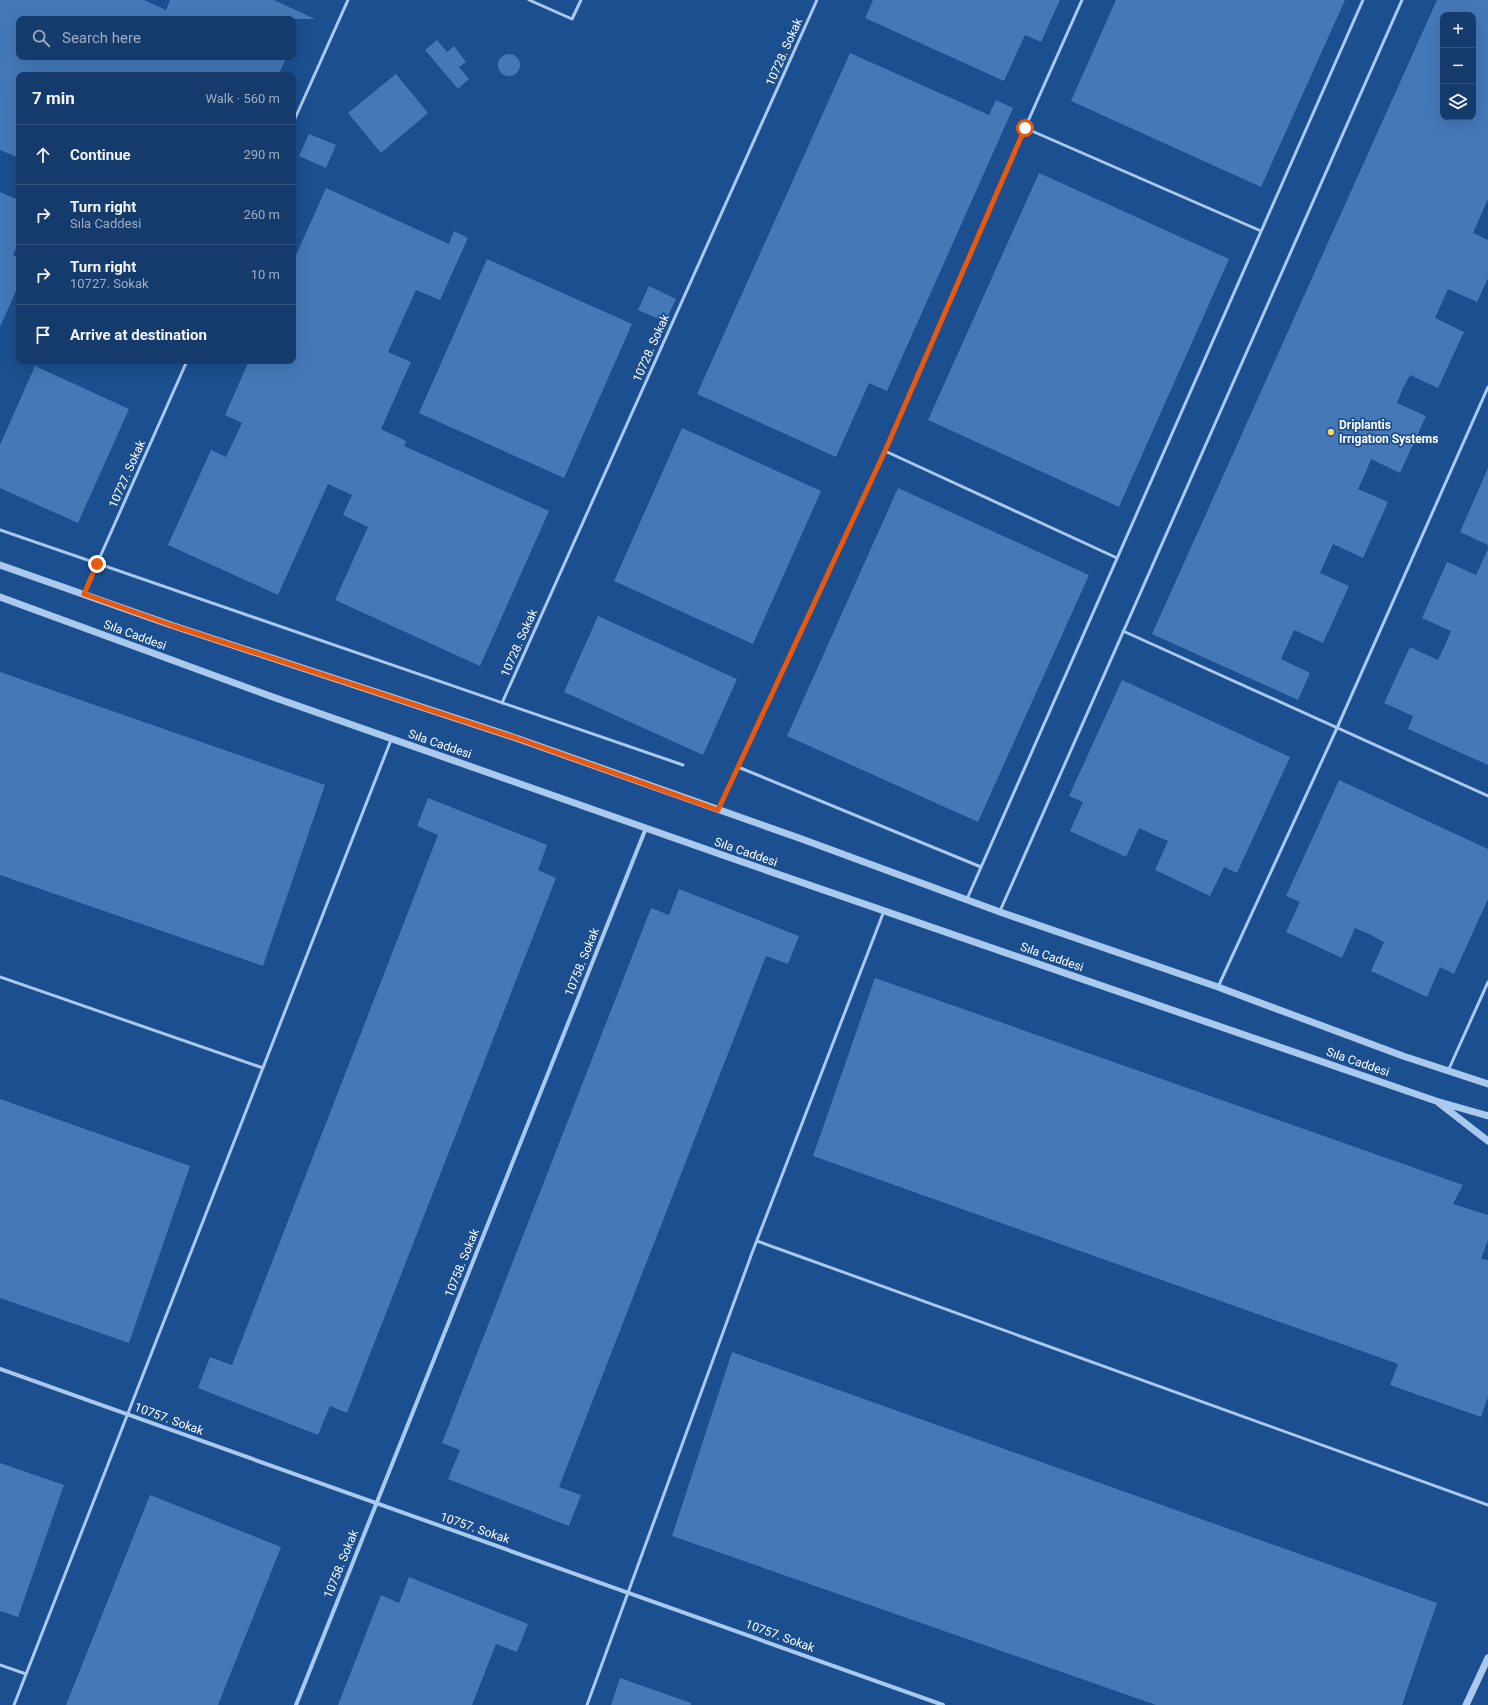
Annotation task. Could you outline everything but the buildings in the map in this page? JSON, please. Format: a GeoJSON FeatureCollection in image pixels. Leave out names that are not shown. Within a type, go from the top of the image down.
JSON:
{"type":"FeatureCollection","features":[{"type":"Feature","properties":{"kind":"street","name":"Sıla Caddesi"},"geometry":{"type":"LineString","coordinates":[[0,565],[171,625],[516,738],[966,900],[1218,987],[1403,1056],[1488,1084]]}},
{"type":"Feature","properties":{"kind":"street","name":"Sıla Caddesi"},"geometry":{"type":"LineString","coordinates":[[0,597],[262,694],[646,828],[1436,1100],[1488,1116]]}},
{"type":"Feature","properties":{"kind":"street","name":"10758. Sokak"},"geometry":{"type":"LineString","coordinates":[[296,1705],[646,828]]}},
{"type":"Feature","properties":{"kind":"street"},"geometry":{"type":"LineString","coordinates":[[1475,1080],[1488,1080]]}},
{"type":"Feature","properties":{"kind":"street"},"geometry":{"type":"LineString","coordinates":[[1436,1100],[1488,1142]]}},
{"type":"Feature","properties":{"kind":"street","name":"10757. Sokak"},"geometry":{"type":"LineString","coordinates":[[0,1370],[943,1705]]}},
{"type":"Feature","properties":{"kind":"street"},"geometry":{"type":"LineString","coordinates":[[1466,1705],[1488,1658]]}},
{"type":"Feature","properties":{"kind":"lane"},"geometry":{"type":"LineString","coordinates":[[296,116],[348,0]]}},
{"type":"Feature","properties":{"kind":"lane"},"geometry":{"type":"LineString","coordinates":[[529,0],[572,19],[581,0]]}},
{"type":"Feature","properties":{"kind":"lane","name":"10728. Sokak"},"geometry":{"type":"LineString","coordinates":[[502,703],[817,0]]}},
{"type":"Feature","properties":{"kind":"lane"},"geometry":{"type":"LineString","coordinates":[[718,810],[885,451],[1082,0]]}},
{"type":"Feature","properties":{"kind":"lane"},"geometry":{"type":"LineString","coordinates":[[966,900],[1363,0]]}},
{"type":"Feature","properties":{"kind":"lane"},"geometry":{"type":"LineString","coordinates":[[1000,912],[1402,0]]}},
{"type":"Feature","properties":{"kind":"lane"},"geometry":{"type":"LineString","coordinates":[[1025,128],[1261,231]]}},
{"type":"Feature","properties":{"kind":"lane","name":"10727. Sokak"},"geometry":{"type":"LineString","coordinates":[[84,594],[186,364]]}},
{"type":"Feature","properties":{"kind":"lane"},"geometry":{"type":"LineString","coordinates":[[1218,987],[1337,728],[1488,387]]}},
{"type":"Feature","properties":{"kind":"lane"},"geometry":{"type":"LineString","coordinates":[[885,451],[1117,558]]}},
{"type":"Feature","properties":{"kind":"lane"},"geometry":{"type":"LineString","coordinates":[[0,530],[683,765]]}},
{"type":"Feature","properties":{"kind":"lane"},"geometry":{"type":"LineString","coordinates":[[1123,632],[1488,796]]}},
{"type":"Feature","properties":{"kind":"lane"},"geometry":{"type":"LineString","coordinates":[[14,1705],[391,739]]}},
{"type":"Feature","properties":{"kind":"lane"},"geometry":{"type":"LineString","coordinates":[[738,767],[981,867]]}},
{"type":"Feature","properties":{"kind":"lane"},"geometry":{"type":"LineString","coordinates":[[588,1705],[757,1241],[884,911]]}},
{"type":"Feature","properties":{"kind":"lane"},"geometry":{"type":"LineString","coordinates":[[0,977],[262,1068]]}},
{"type":"Feature","properties":{"kind":"lane"},"geometry":{"type":"LineString","coordinates":[[1448,1071],[1488,982]]}},
{"type":"Feature","properties":{"kind":"lane"},"geometry":{"type":"LineString","coordinates":[[757,1241],[1488,1505]]}},
{"type":"Feature","properties":{"kind":"lane"},"geometry":{"type":"LineString","coordinates":[[0,1664],[26,1674]]}},
{"type":"Feature","properties":{"kind":"place","name":"Driplantis Irrıgatıon Systems"},"geometry":{"type":"Point","coordinates":[1331,432]}},
{"type":"Feature","properties":{"kind":"route"},"geometry":{"type":"LineString","coordinates":[[97,564],[84,594],[171,625],[516,738],[718,810],[885,451],[1025,128]]}}]}
